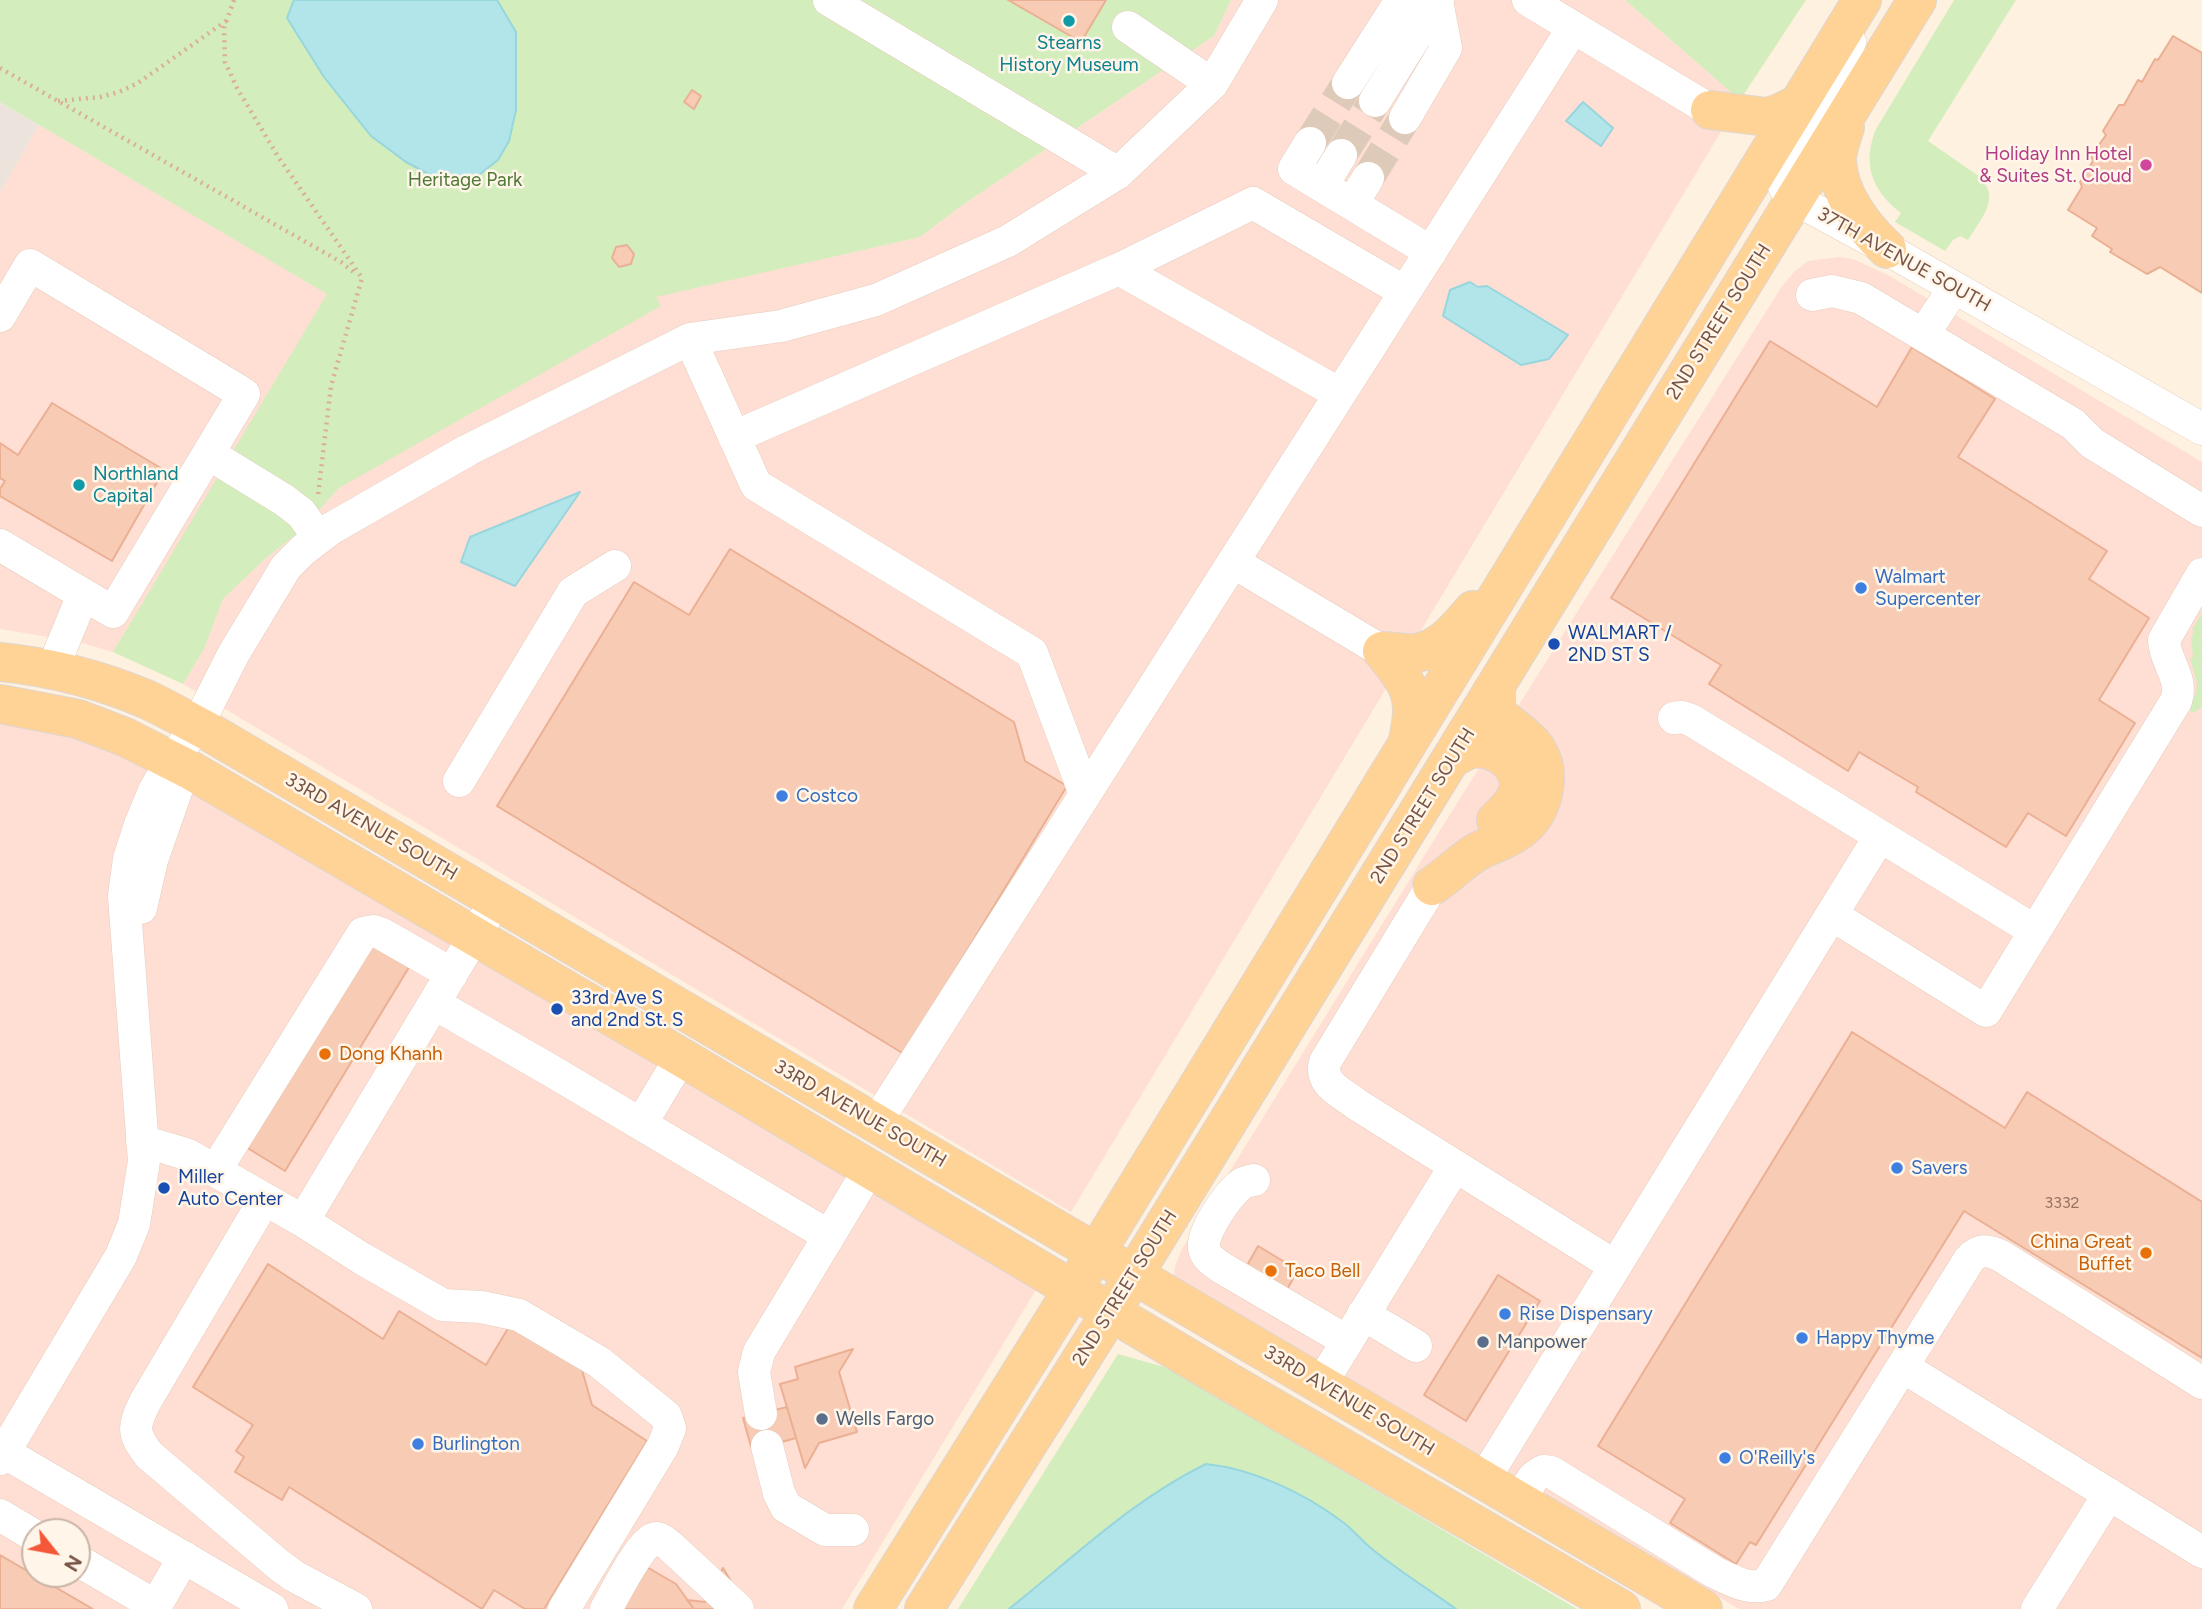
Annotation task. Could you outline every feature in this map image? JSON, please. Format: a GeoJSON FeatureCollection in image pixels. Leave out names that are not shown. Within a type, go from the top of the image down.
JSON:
{"type":"FeatureCollection","features":[{"type":"Feature","properties":{"kind":"main road","name":"2ND STREET SOUTH"},"geometry":{"type":"LineString","coordinates":[[924,1609],[1111,1312],[1917,0]]}},
{"type":"Feature","properties":{"kind":"main road"},"geometry":{"type":"LineString","coordinates":[[873,1609],[1073,1290],[1861,2]]}},
{"type":"Feature","properties":{"kind":"main road"},"geometry":{"type":"LineString","coordinates":[[1710,110],[1767,117],[1798,104]]}},
{"type":"Feature","properties":{"kind":"main road"},"geometry":{"type":"LineString","coordinates":[[1710,110],[1738,143],[1746,162],[1748,185]]}},
{"type":"Feature","properties":{"kind":"main road"},"geometry":{"type":"LineString","coordinates":[[1850,110],[1837,159],[1840,176],[1848,199],[1860,220],[1887,248]]}},
{"type":"Feature","properties":{"kind":"main road"},"geometry":{"type":"LineString","coordinates":[[1382,651],[1416,653],[1436,646],[1448,638],[1516,566]]}},
{"type":"Feature","properties":{"kind":"main road"},"geometry":{"type":"LineString","coordinates":[[1382,651],[1399,671],[1412,697],[1413,720],[1408,741]]}},
{"type":"Feature","properties":{"kind":"main road","name":"33RD AVENUE SOUTH"},"geometry":{"type":"LineString","coordinates":[[0,662],[52,670],[132,694],[197,726],[1096,1251],[1518,1502],[1685,1605]]}},
{"type":"Feature","properties":{"kind":"main road"},"geometry":{"type":"LineString","coordinates":[[1432,886],[1476,853],[1517,832],[1535,813],[1542,799],[1545,786],[1543,762],[1531,742],[1496,712],[1496,686]]}},
{"type":"Feature","properties":{"kind":"main road"},"geometry":{"type":"LineString","coordinates":[[0,704],[78,719],[125,737],[178,764],[1620,1609]]}},
{"type":"Feature","properties":{"kind":"main road"},"geometry":{"type":"LineString","coordinates":[[1432,886],[1458,847],[1468,836],[1496,820],[1512,803],[1519,786],[1514,769],[1502,755],[1487,749],[1472,749],[1452,758]]}},
{"type":"Feature","properties":{"kind":"street"},"geometry":{"type":"LineString","coordinates":[[829,0],[1118,173]]}},
{"type":"Feature","properties":{"kind":"street"},"geometry":{"type":"LineString","coordinates":[[209,454],[301,513],[332,528],[468,450],[690,339],[780,326],[876,300],[1008,240],[1118,173],[1212,84],[1262,0]]}},
{"type":"Feature","properties":{"kind":"street"},"geometry":{"type":"LineString","coordinates":[[1348,83],[1396,8],[1438,0]]}},
{"type":"Feature","properties":{"kind":"street"},"geometry":{"type":"LineString","coordinates":[[1375,101],[1438,0]]}},
{"type":"Feature","properties":{"kind":"street"},"geometry":{"type":"LineString","coordinates":[[1405,118],[1446,48],[1438,0]]}},
{"type":"Feature","properties":{"kind":"street"},"geometry":{"type":"LineString","coordinates":[[1528,0],[1710,110]]}},
{"type":"Feature","properties":{"kind":"street","name":"37TH AVENUE SOUTH"},"geometry":{"type":"LineString","coordinates":[[1861,2],[1835,83],[1782,176],[1782,185],[1795,199],[1887,248],[2202,429]]}},
{"type":"Feature","properties":{"kind":"street"},"geometry":{"type":"LineString","coordinates":[[1128,27],[1212,84]]}},
{"type":"Feature","properties":{"kind":"street"},"geometry":{"type":"LineString","coordinates":[[876,1123],[1573,28]]}},
{"type":"Feature","properties":{"kind":"street"},"geometry":{"type":"LineString","coordinates":[[1310,144],[1294,169],[1322,186],[1360,191],[1430,252]]}},
{"type":"Feature","properties":{"kind":"street"},"geometry":{"type":"LineString","coordinates":[[1322,186],[1340,155]]}},
{"type":"Feature","properties":{"kind":"street"},"geometry":{"type":"LineString","coordinates":[[734,437],[1119,269],[1253,203],[1405,292]]}},
{"type":"Feature","properties":{"kind":"street"},"geometry":{"type":"LineString","coordinates":[[0,316],[30,265],[244,394],[113,612],[0,545]]}},
{"type":"Feature","properties":{"kind":"street"},"geometry":{"type":"LineString","coordinates":[[1119,269],[1340,394]]}},
{"type":"Feature","properties":{"kind":"street"},"geometry":{"type":"LineString","coordinates":[[1923,335],[1954,288]]}},
{"type":"Feature","properties":{"kind":"street"},"geometry":{"type":"LineString","coordinates":[[1812,295],[1832,291],[1861,298],[2073,424],[2092,443],[2202,511]]}},
{"type":"Feature","properties":{"kind":"street"},"geometry":{"type":"LineString","coordinates":[[690,339],[755,485],[1032,653],[1085,794]]}},
{"type":"Feature","properties":{"kind":"street"},"geometry":{"type":"LineString","coordinates":[[272,1609],[1,1454],[121,1256],[136,1215],[142,1172],[142,1141],[131,979],[140,912],[178,764],[234,653],[286,567],[318,523]]}},
{"type":"Feature","properties":{"kind":"street"},"geometry":{"type":"LineString","coordinates":[[1234,562],[1382,651]]}},
{"type":"Feature","properties":{"kind":"street"},"geometry":{"type":"LineString","coordinates":[[459,781],[573,592],[615,566]]}},
{"type":"Feature","properties":{"kind":"street"},"geometry":{"type":"LineString","coordinates":[[1832,915],[1986,1011],[2176,701],[2179,686],[2164,650],[2164,640],[2202,574]]}},
{"type":"Feature","properties":{"kind":"street"},"geometry":{"type":"LineString","coordinates":[[52,670],[83,594]]}},
{"type":"Feature","properties":{"kind":"street"},"geometry":{"type":"LineString","coordinates":[[1674,718],[1690,720],[2035,930]]}},
{"type":"Feature","properties":{"kind":"street"},"geometry":{"type":"LineString","coordinates":[[1483,1481],[1880,835]]}},
{"type":"Feature","properties":{"kind":"street"},"geometry":{"type":"LineString","coordinates":[[1432,886],[1325,1062],[1322,1071],[1325,1080],[1356,1104],[1615,1266]]}},
{"type":"Feature","properties":{"kind":"street"},"geometry":{"type":"LineString","coordinates":[[303,1221],[496,900]]}},
{"type":"Feature","properties":{"kind":"street"},"geometry":{"type":"LineString","coordinates":[[215,1171],[363,933],[374,931],[382,934],[453,974]]}},
{"type":"Feature","properties":{"kind":"street"},"geometry":{"type":"LineString","coordinates":[[435,1004],[829,1236]]}},
{"type":"Feature","properties":{"kind":"street"},"geometry":{"type":"LineString","coordinates":[[641,1124],[681,1057]]}},
{"type":"Feature","properties":{"kind":"street"},"geometry":{"type":"LineString","coordinates":[[142,1141],[186,1154],[443,1305],[481,1307],[519,1315],[598,1362],[666,1416],[670,1427],[663,1446],[564,1609]]}},
{"type":"Feature","properties":{"kind":"street"},"geometry":{"type":"LineString","coordinates":[[1321,1384],[1455,1166]]}},
{"type":"Feature","properties":{"kind":"street"},"geometry":{"type":"LineString","coordinates":[[761,1414],[754,1372],[763,1343],[870,1168]]}},
{"type":"Feature","properties":{"kind":"street"},"geometry":{"type":"LineString","coordinates":[[1254,1180],[1242,1184],[1227,1200],[1205,1235],[1203,1248],[1222,1268],[1346,1341]]}},
{"type":"Feature","properties":{"kind":"street"},"geometry":{"type":"LineString","coordinates":[[265,1199],[145,1402],[135,1429],[138,1442],[149,1455],[279,1566],[356,1609]]}},
{"type":"Feature","properties":{"kind":"street"},"geometry":{"type":"LineString","coordinates":[[1518,1502],[1534,1477],[1543,1471],[1550,1472],[1714,1572],[1740,1584],[1753,1587],[1766,1585],[1969,1260],[1976,1252],[1983,1250],[2001,1256],[2202,1383]]}},
{"type":"Feature","properties":{"kind":"street"},"geometry":{"type":"LineString","coordinates":[[1363,1314],[1416,1346]]}},
{"type":"Feature","properties":{"kind":"street"},"geometry":{"type":"LineString","coordinates":[[1903,1367],[2109,1494],[2197,1539]]}},
{"type":"Feature","properties":{"kind":"street"},"geometry":{"type":"LineString","coordinates":[[767,1446],[779,1493],[786,1507],[825,1530],[853,1530]]}},
{"type":"Feature","properties":{"kind":"street"},"geometry":{"type":"LineString","coordinates":[[2036,1609],[2109,1494]]}},
{"type":"Feature","properties":{"kind":"street"},"geometry":{"type":"LineString","coordinates":[[0,1515],[21,1528]]}},
{"type":"Feature","properties":{"kind":"street"},"geometry":{"type":"LineString","coordinates":[[606,1609],[647,1541],[654,1538],[670,1546],[738,1609]]}},
{"type":"Feature","properties":{"kind":"street"},"geometry":{"type":"LineString","coordinates":[[91,1568],[155,1607],[184,1558]]}},
{"type":"Feature","properties":{"kind":"path"},"geometry":{"type":"LineString","coordinates":[[234,0],[224,28],[225,62],[237,88],[300,190],[362,278]]}},
{"type":"Feature","properties":{"kind":"path"},"geometry":{"type":"LineString","coordinates":[[58,102],[100,97],[138,83],[227,21]]}},
{"type":"Feature","properties":{"kind":"path"},"geometry":{"type":"LineString","coordinates":[[0,68],[341,262],[362,278]]}},
{"type":"Feature","properties":{"kind":"path"},"geometry":{"type":"LineString","coordinates":[[318,523],[331,386],[362,278]]}},
{"type":"Feature","properties":{"kind":"shaded area"},"geometry":{"type":"Polygon","coordinates":[[[1231,0],[1625,0],[1740,100],[1071,1212],[183,684],[204,649],[223,599],[265,559],[299,532],[390,432],[591,311],[920,237],[961,206],[1214,36],[1231,0]]]}},
{"type":"Feature","properties":{"kind":"shaded area"},"geometry":{"type":"Polygon","coordinates":[[[0,102],[39,125],[0,192],[0,102]]]}},
{"type":"Feature","properties":{"kind":"shaded area"},"geometry":{"type":"Polygon","coordinates":[[[39,125],[328,294],[113,652],[79,642],[0,629],[0,192],[39,125]]]}},
{"type":"Feature","properties":{"kind":"shaded area"},"geometry":{"type":"Polygon","coordinates":[[[1839,257],[1853,259],[1888,275],[2202,462],[2202,1609],[1739,1609],[1505,1469],[1174,1278],[1175,1266],[1182,1249],[1439,832],[1782,286],[1808,261],[1839,257]]]}},
{"type":"Feature","properties":{"kind":"shaded area"},"geometry":{"type":"Polygon","coordinates":[[[0,716],[114,745],[1039,1285],[842,1609],[0,1609],[0,716]]]}},
{"type":"Feature","properties":{"kind":"green space","name":"Heritage Park"},"geometry":{"type":"Polygon","coordinates":[[[0,0],[1231,0],[1214,36],[961,206],[920,237],[656,297],[661,306],[339,488],[299,532],[265,559],[223,599],[204,649],[183,684],[113,652],[327,294],[0,102],[0,0]]]}},
{"type":"Feature","properties":{"kind":"green space"},"geometry":{"type":"Polygon","coordinates":[[[1625,0],[1806,0],[1740,100],[1625,0]]]}},
{"type":"Feature","properties":{"kind":"green space"},"geometry":{"type":"Polygon","coordinates":[[[1954,0],[2016,0],[1928,141],[1980,177],[1989,193],[1987,208],[1968,240],[1960,236],[1953,240],[1945,251],[1895,222],[1901,213],[1882,195],[1876,185],[1870,153],[1876,129],[1954,0]]]}},
{"type":"Feature","properties":{"kind":"green space"},"geometry":{"type":"Polygon","coordinates":[[[2202,613],[2202,706],[2194,713],[2188,709],[2196,693],[2197,683],[2190,658],[2193,657],[2191,638],[2194,631],[2192,630],[2202,613]]]}},
{"type":"Feature","properties":{"kind":"green space"},"geometry":{"type":"Polygon","coordinates":[[[1118,1354],[1168,1368],[1577,1609],[958,1609],[1118,1354]]]}},
{"type":"Feature","properties":{"kind":"water"},"geometry":{"type":"Polygon","coordinates":[[[294,0],[497,0],[516,32],[516,110],[509,141],[498,160],[475,178],[440,180],[406,162],[371,136],[324,77],[287,18],[294,0]]]}},
{"type":"Feature","properties":{"kind":"water"},"geometry":{"type":"Polygon","coordinates":[[[1583,102],[1613,128],[1601,146],[1566,121],[1583,102]]]}},
{"type":"Feature","properties":{"kind":"water"},"geometry":{"type":"Polygon","coordinates":[[[1470,282],[1478,287],[1487,286],[1568,335],[1549,359],[1521,365],[1443,316],[1450,290],[1470,282]]]}},
{"type":"Feature","properties":{"kind":"water"},"geometry":{"type":"Polygon","coordinates":[[[580,492],[515,586],[461,562],[470,537],[580,492]]]}},
{"type":"Feature","properties":{"kind":"water"},"geometry":{"type":"Polygon","coordinates":[[[1206,1464],[1259,1477],[1310,1500],[1344,1523],[1393,1565],[1456,1609],[1009,1609],[1128,1512],[1179,1478],[1206,1464]]]}},
{"type":"Feature","properties":{"kind":"building","name":"Stearns History Museum"},"geometry":{"type":"Polygon","coordinates":[[[1008,0],[1106,0],[1081,42],[1008,0]]]}},
{"type":"Feature","properties":{"kind":"building","name":"Holiday Inn Hotel & Suites St. Cloud"},"geometry":{"type":"Polygon","coordinates":[[[2173,36],[2202,53],[2202,293],[2160,267],[2147,274],[2110,252],[2112,249],[2092,236],[2097,228],[2068,210],[2082,187],[2080,182],[2093,161],[2091,156],[2106,135],[2103,131],[2119,105],[2124,105],[2138,80],[2142,82],[2173,36]]]}},
{"type":"Feature","properties":{"kind":"building"},"geometry":{"type":"Polygon","coordinates":[[[692,90],[701,96],[694,109],[684,102],[692,90]]]}},
{"type":"Feature","properties":{"kind":"building"},"geometry":{"type":"Polygon","coordinates":[[[627,245],[634,254],[631,264],[619,267],[612,258],[616,247],[627,245]]]}},
{"type":"Feature","properties":{"kind":"building","name":"Walmart Supercenter"},"geometry":{"type":"Polygon","coordinates":[[[1770,341],[1877,407],[1912,347],[1995,399],[1958,457],[2107,551],[2089,579],[2149,618],[2099,700],[2135,723],[2066,836],[2028,813],[2006,847],[1916,792],[1918,787],[1859,752],[1848,771],[1709,684],[1721,665],[1611,598],[1770,341]]]}},
{"type":"Feature","properties":{"kind":"building","name":"Northland Capital"},"geometry":{"type":"Polygon","coordinates":[[[52,403],[164,470],[112,561],[0,496],[0,489],[5,481],[0,478],[0,443],[18,455],[52,403]]]}},
{"type":"Feature","properties":{"kind":"building","name":"Costco"},"geometry":{"type":"Polygon","coordinates":[[[730,549],[1014,722],[1025,761],[1067,786],[904,1054],[497,806],[634,582],[689,615],[730,549]]]}},
{"type":"Feature","properties":{"kind":"building"},"geometry":{"type":"Polygon","coordinates":[[[367,937],[411,964],[285,1171],[241,1144],[367,937]]]}},
{"type":"Feature","properties":{"kind":"building"},"geometry":{"type":"Polygon","coordinates":[[[1852,1032],[2005,1128],[2027,1092],[2202,1202],[2202,1358],[1964,1211],[1756,1545],[1750,1542],[1736,1564],[1670,1523],[1685,1499],[1598,1446],[1852,1032]]]}},
{"type":"Feature","properties":{"kind":"building","name":"Taco Bell"},"geometry":{"type":"Polygon","coordinates":[[[1258,1246],[1298,1270],[1284,1295],[1244,1271],[1258,1246]]]}},
{"type":"Feature","properties":{"kind":"building"},"geometry":{"type":"Polygon","coordinates":[[[268,1264],[383,1339],[399,1311],[486,1365],[510,1325],[582,1370],[592,1405],[647,1441],[544,1609],[525,1609],[494,1590],[482,1609],[289,1487],[282,1500],[235,1472],[244,1457],[236,1451],[253,1425],[193,1387],[268,1264]]]}},
{"type":"Feature","properties":{"kind":"building"},"geometry":{"type":"Polygon","coordinates":[[[1498,1275],[1540,1301],[1466,1421],[1424,1395],[1498,1275]]]}},
{"type":"Feature","properties":{"kind":"building","name":"Wells Fargo"},"geometry":{"type":"Polygon","coordinates":[[[853,1349],[839,1372],[857,1432],[819,1443],[805,1468],[780,1384],[798,1379],[795,1367],[853,1349]]]}},
{"type":"Feature","properties":{"kind":"building"},"geometry":{"type":"Polygon","coordinates":[[[787,1407],[796,1438],[752,1450],[743,1418],[787,1407]]]}},
{"type":"Feature","properties":{"kind":"building"},"geometry":{"type":"Polygon","coordinates":[[[0,1555],[21,1567],[21,1588],[57,1588],[93,1609],[0,1609],[0,1555]]]}},
{"type":"Feature","properties":{"kind":"building"},"geometry":{"type":"Polygon","coordinates":[[[645,1566],[676,1584],[694,1609],[619,1609],[645,1566]]]}},
{"type":"Feature","properties":{"kind":"building"},"geometry":{"type":"Polygon","coordinates":[[[723,1568],[736,1590],[723,1609],[694,1609],[687,1600],[705,1602],[723,1568]]]}},
{"type":"Feature","properties":{"kind":"tunnel"},"geometry":{"type":"LineString","coordinates":[[1310,143],[1348,83]]}},
{"type":"Feature","properties":{"kind":"tunnel"},"geometry":{"type":"LineString","coordinates":[[1341,155],[1375,101]]}},
{"type":"Feature","properties":{"kind":"tunnel"},"geometry":{"type":"LineString","coordinates":[[1368,178],[1405,118]]}},
{"type":"Feature","properties":{"kind":"place","name":"Stearns History Museum"},"geometry":{"type":"Point","coordinates":[1069,21]}},
{"type":"Feature","properties":{"kind":"place","name":"Holiday Inn Hotel & Suites St. Cloud"},"geometry":{"type":"Point","coordinates":[2146,165]}},
{"type":"Feature","properties":{"kind":"place","name":"Northland Capital"},"geometry":{"type":"Point","coordinates":[79,485]}},
{"type":"Feature","properties":{"kind":"place","name":"Walmart Supercenter"},"geometry":{"type":"Point","coordinates":[1861,588]}},
{"type":"Feature","properties":{"kind":"place","name":"WALMART / 2ND ST S"},"geometry":{"type":"Point","coordinates":[1554,644]}},
{"type":"Feature","properties":{"kind":"place","name":"Costco"},"geometry":{"type":"Point","coordinates":[782,796]}},
{"type":"Feature","properties":{"kind":"place","name":"33rd Ave S and 2nd St. S"},"geometry":{"type":"Point","coordinates":[557,1009]}},
{"type":"Feature","properties":{"kind":"place","name":"Dong Khanh"},"geometry":{"type":"Point","coordinates":[325,1054]}},
{"type":"Feature","properties":{"kind":"place","name":"Savers"},"geometry":{"type":"Point","coordinates":[1897,1168]}},
{"type":"Feature","properties":{"kind":"place","name":"Miller Auto Center"},"geometry":{"type":"Point","coordinates":[164,1188]}},
{"type":"Feature","properties":{"kind":"place","name":"China Great Buffet"},"geometry":{"type":"Point","coordinates":[2146,1253]}},
{"type":"Feature","properties":{"kind":"place","name":"Taco Bell"},"geometry":{"type":"Point","coordinates":[1271,1271]}},
{"type":"Feature","properties":{"kind":"place","name":"Rise Dispensary"},"geometry":{"type":"Point","coordinates":[1505,1314]}},
{"type":"Feature","properties":{"kind":"place","name":"Happy Thyme"},"geometry":{"type":"Point","coordinates":[1802,1338]}},
{"type":"Feature","properties":{"kind":"place","name":"Manpower"},"geometry":{"type":"Point","coordinates":[1483,1342]}},
{"type":"Feature","properties":{"kind":"place","name":"Wells Fargo"},"geometry":{"type":"Point","coordinates":[822,1419]}},
{"type":"Feature","properties":{"kind":"place","name":"Burlington"},"geometry":{"type":"Point","coordinates":[418,1444]}},
{"type":"Feature","properties":{"kind":"place","name":"O'Reilly's"},"geometry":{"type":"Point","coordinates":[1725,1458]}}]}
